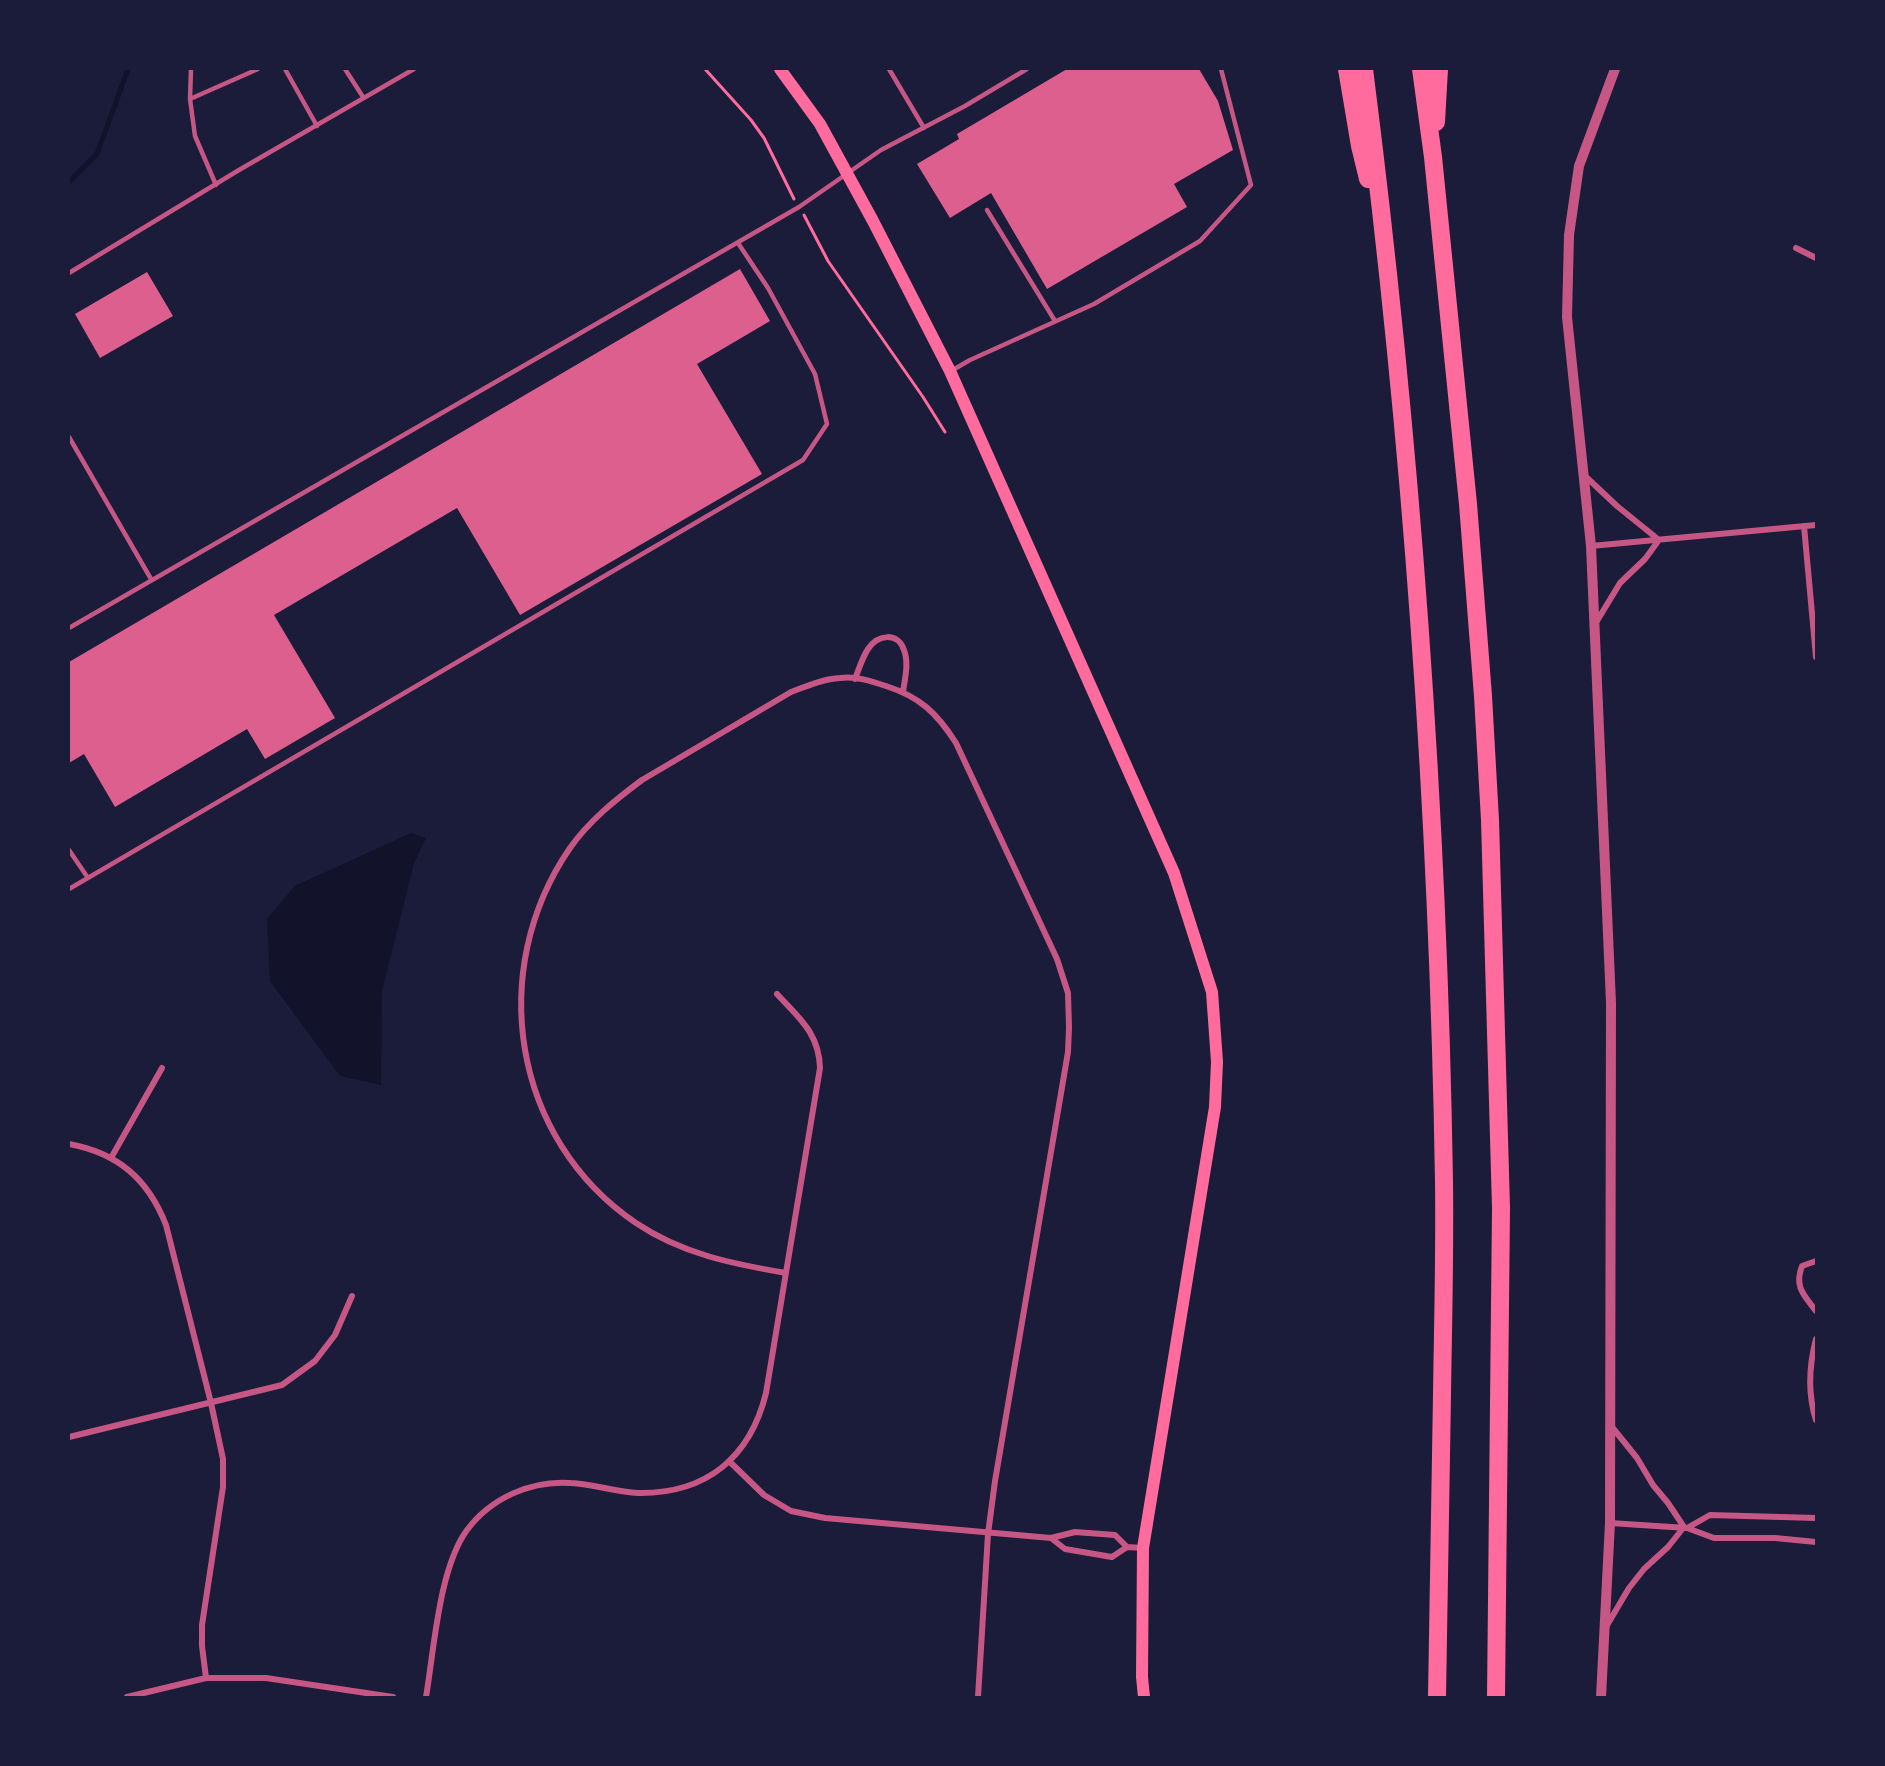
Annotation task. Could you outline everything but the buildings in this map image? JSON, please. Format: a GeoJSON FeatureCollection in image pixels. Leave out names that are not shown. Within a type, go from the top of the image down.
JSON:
{"type":"FeatureCollection","features":[{"type":"Feature","properties":{"kind":"highway"},"geometry":{"type":"LineString","coordinates":[[1347,69],[1360,146],[1386,247]]}},
{"type":"Feature","properties":{"kind":"highway"},"geometry":{"type":"LineString","coordinates":[[1364,69],[1400,377],[1419,599],[1441,1022],[1444,1248],[1437,1697]]}},
{"type":"Feature","properties":{"kind":"highway"},"geometry":{"type":"LineString","coordinates":[[1421,69],[1433,157],[1468,504],[1490,820],[1501,1208],[1496,1697]]}},
{"type":"Feature","properties":{"kind":"highway"},"geometry":{"type":"LineString","coordinates":[[1433,157],[1439,69]]}},
{"type":"Feature","properties":{"kind":"main road"},"geometry":{"type":"LineString","coordinates":[[780,69],[820,124],[950,371],[1174,873],[1212,992],[1218,1062],[1215,1107],[1143,1548],[1142,1677],[1144,1697]]}},
{"type":"Feature","properties":{"kind":"street"},"geometry":{"type":"LineString","coordinates":[[1601,1697],[1610,1523],[1611,1003],[1591,546],[1567,316],[1569,235],[1579,166],[1615,69]]}},
{"type":"Feature","properties":{"kind":"street"},"geometry":{"type":"LineString","coordinates":[[1796,248],[1816,258]]}},
{"type":"Feature","properties":{"kind":"street"},"geometry":{"type":"LineString","coordinates":[[1584,475],[1617,506],[1659,540]]}},
{"type":"Feature","properties":{"kind":"street"},"geometry":{"type":"LineString","coordinates":[[1591,546],[1816,525]]}},
{"type":"Feature","properties":{"kind":"street"},"geometry":{"type":"LineString","coordinates":[[1804,526],[1816,657]]}},
{"type":"Feature","properties":{"kind":"street"},"geometry":{"type":"LineString","coordinates":[[1595,625],[1620,583],[1645,559],[1659,540]]}},
{"type":"Feature","properties":{"kind":"street"},"geometry":{"type":"LineString","coordinates":[[855,679],[870,646],[884,637],[892,637],[900,641],[904,651],[906,663],[903,692]]}},
{"type":"Feature","properties":{"kind":"street"},"geometry":{"type":"LineString","coordinates":[[786,1273],[730,1263],[681,1247],[635,1222],[593,1187],[561,1144],[535,1092],[523,1039],[520,1012],[522,972],[527,941],[536,914],[556,870],[583,831],[614,802],[642,780],[791,693],[815,682],[841,677],[868,680],[903,692],[928,708],[943,723],[956,743],[1058,959],[1068,993],[1068,1052],[994,1480],[988,1534],[978,1697]]}},
{"type":"Feature","properties":{"kind":"street"},"geometry":{"type":"LineString","coordinates":[[426,1697],[451,1560],[467,1530],[487,1510],[508,1495],[555,1482],[637,1493],[668,1491],[694,1484],[718,1472],[729,1461],[748,1438],[760,1417],[820,1068],[820,1050],[806,1027],[777,994]]}},
{"type":"Feature","properties":{"kind":"street"},"geometry":{"type":"LineString","coordinates":[[111,1158],[162,1068]]}},
{"type":"Feature","properties":{"kind":"street"},"geometry":{"type":"LineString","coordinates":[[69,1144],[90,1148],[134,1173],[158,1203],[166,1225],[223,1459],[223,1487],[202,1625],[206,1678]]}},
{"type":"Feature","properties":{"kind":"street"},"geometry":{"type":"LineString","coordinates":[[1816,1261],[1802,1266],[1798,1278],[1799,1288],[1816,1311]]}},
{"type":"Feature","properties":{"kind":"street"},"geometry":{"type":"LineString","coordinates":[[69,1437],[282,1385],[315,1361],[336,1335],[352,1296]]}},
{"type":"Feature","properties":{"kind":"street"},"geometry":{"type":"LineString","coordinates":[[1816,1339],[1809,1379],[1816,1420]]}},
{"type":"Feature","properties":{"kind":"street"},"geometry":{"type":"LineString","coordinates":[[1610,1426],[1637,1458],[1653,1485],[1685,1528]]}},
{"type":"Feature","properties":{"kind":"street"},"geometry":{"type":"LineString","coordinates":[[729,1461],[764,1495],[791,1510],[825,1518],[1051,1538],[1075,1532],[1115,1535],[1127,1547]]}},
{"type":"Feature","properties":{"kind":"street"},"geometry":{"type":"LineString","coordinates":[[1605,1630],[1629,1588],[1644,1569],[1685,1528],[1710,1515],[1816,1518]]}},
{"type":"Feature","properties":{"kind":"street"},"geometry":{"type":"LineString","coordinates":[[1610,1523],[1685,1528],[1714,1538],[1816,1542]]}},
{"type":"Feature","properties":{"kind":"street"},"geometry":{"type":"LineString","coordinates":[[1051,1538],[1065,1549],[1112,1557],[1127,1547],[1143,1548]]}},
{"type":"Feature","properties":{"kind":"street"},"geometry":{"type":"LineString","coordinates":[[127,1697],[206,1678],[266,1678],[393,1697]]}},
{"type":"Feature","properties":{"kind":"lane"},"geometry":{"type":"LineString","coordinates":[[190,69],[190,99],[195,136],[216,185]]}},
{"type":"Feature","properties":{"kind":"lane"},"geometry":{"type":"LineString","coordinates":[[190,99],[258,69]]}},
{"type":"Feature","properties":{"kind":"lane"},"geometry":{"type":"LineString","coordinates":[[285,69],[317,126]]}},
{"type":"Feature","properties":{"kind":"lane"},"geometry":{"type":"LineString","coordinates":[[345,69],[363,97]]}},
{"type":"Feature","properties":{"kind":"lane"},"geometry":{"type":"LineString","coordinates":[[69,273],[363,97],[414,69]]}},
{"type":"Feature","properties":{"kind":"lane"},"geometry":{"type":"LineString","coordinates":[[889,69],[924,128]]}},
{"type":"Feature","properties":{"kind":"lane"},"geometry":{"type":"LineString","coordinates":[[69,628],[738,243],[799,207],[881,150],[965,106],[1027,69]]}},
{"type":"Feature","properties":{"kind":"lane"},"geometry":{"type":"LineString","coordinates":[[950,371],[1094,304],[1200,241],[1251,185],[1221,69]]}},
{"type":"Feature","properties":{"kind":"lane"},"geometry":{"type":"LineString","coordinates":[[987,210],[1056,321]]}},
{"type":"Feature","properties":{"kind":"lane"},"geometry":{"type":"LineString","coordinates":[[69,889],[803,460],[827,424],[815,374],[768,288],[738,243]]}},
{"type":"Feature","properties":{"kind":"lane"},"geometry":{"type":"LineString","coordinates":[[69,437],[151,579]]}},
{"type":"Feature","properties":{"kind":"lane"},"geometry":{"type":"LineString","coordinates":[[69,850],[88,878]]}},
{"type":"Feature","properties":{"kind":"path"},"geometry":{"type":"LineString","coordinates":[[705,69],[751,120],[764,138],[828,261],[923,396],[945,432]]}},
{"type":"Feature","properties":{"kind":"shaded area"},"geometry":{"type":"Polygon","coordinates":[[[411,833],[426,838],[414,863],[382,990],[381,1085],[340,1076],[270,981],[267,919],[295,886],[411,833]]]}},
{"type":"Feature","properties":{"kind":"waterway"},"geometry":{"type":"LineString","coordinates":[[69,182],[97,154],[128,69]]}}]}
